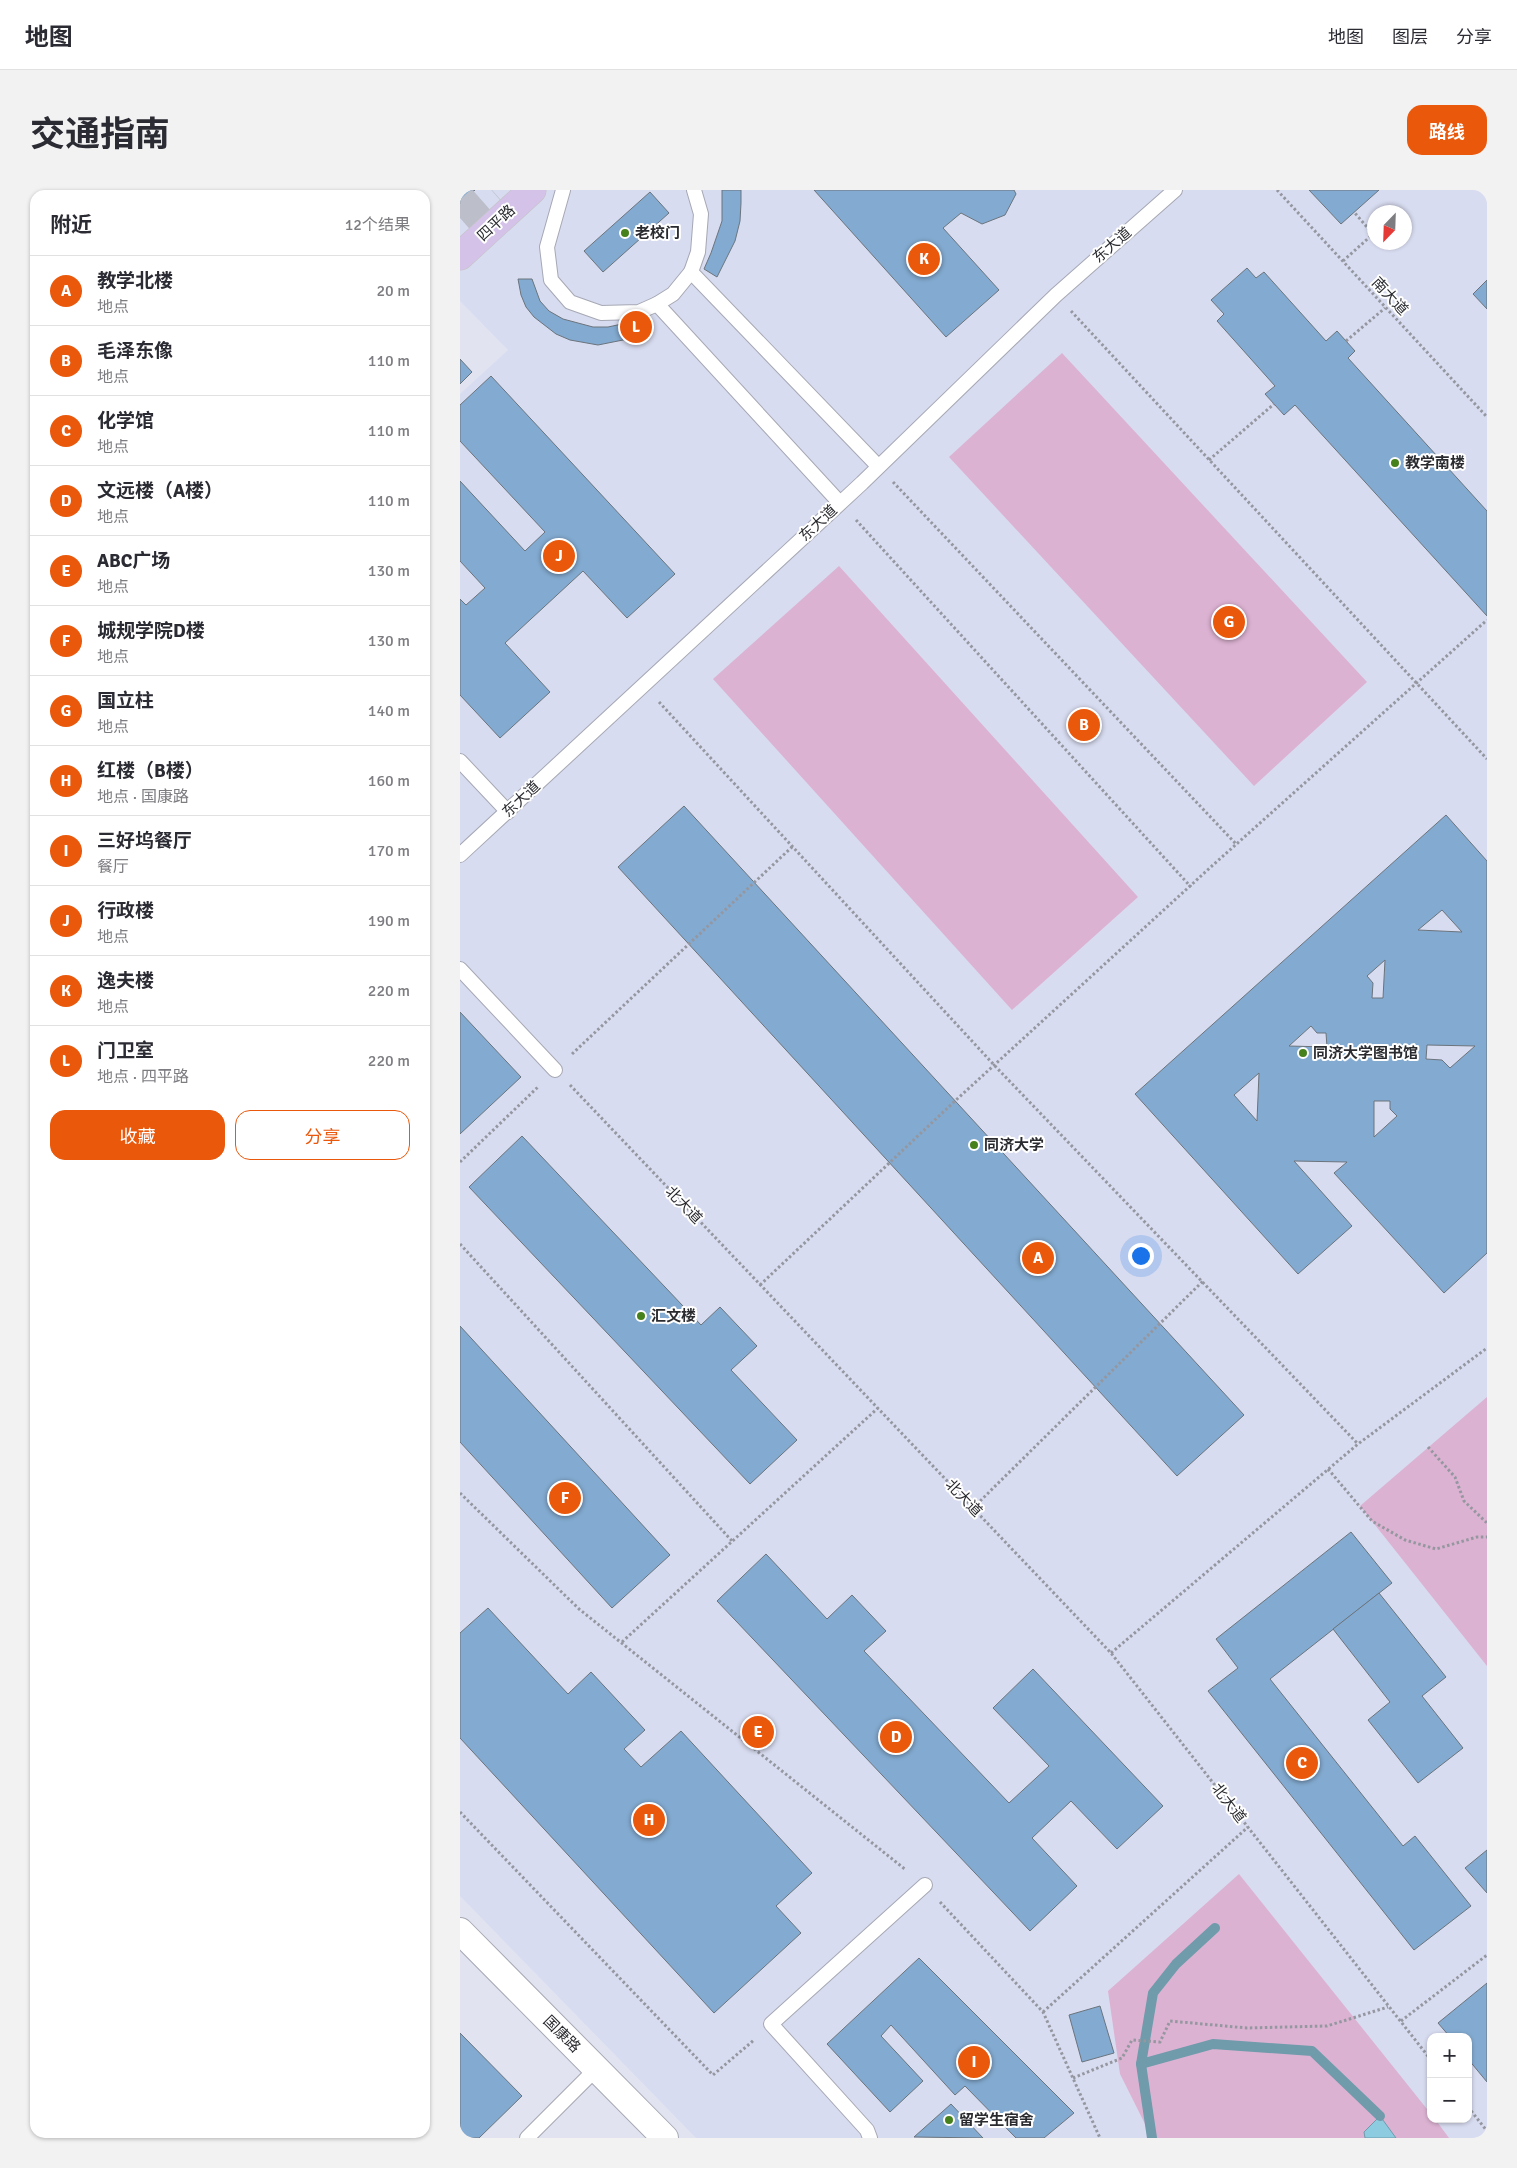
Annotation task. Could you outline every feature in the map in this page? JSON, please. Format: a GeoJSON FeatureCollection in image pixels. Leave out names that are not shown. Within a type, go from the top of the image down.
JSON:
{"type":"FeatureCollection","features":[{"type":"Feature","properties":{"kind":"main road","name":"四平路"},"geometry":{"type":"LineString","coordinates":[[460,256],[532,190]]}},
{"type":"Feature","properties":{"kind":"street","name":"国康路"},"geometry":{"type":"LineString","coordinates":[[460,1930],[665,2138]]}},
{"type":"Feature","properties":{"kind":"lane"},"geometry":{"type":"LineString","coordinates":[[563,190],[547,246],[551,280],[570,302],[601,313],[639,312],[657,304],[673,294],[691,272],[698,252],[701,214],[694,190]]}},
{"type":"Feature","properties":{"kind":"lane","name":"东大道"},"geometry":{"type":"LineString","coordinates":[[460,855],[645,686],[1056,295],[1175,190]]}},
{"type":"Feature","properties":{"kind":"lane"},"geometry":{"type":"LineString","coordinates":[[691,272],[878,466]]}},
{"type":"Feature","properties":{"kind":"lane"},"geometry":{"type":"LineString","coordinates":[[657,304],[839,502]]}},
{"type":"Feature","properties":{"kind":"lane"},"geometry":{"type":"LineString","coordinates":[[460,761],[508,812]]}},
{"type":"Feature","properties":{"kind":"lane"},"geometry":{"type":"LineString","coordinates":[[460,969],[555,1070]]}},
{"type":"Feature","properties":{"kind":"lane"},"geometry":{"type":"LineString","coordinates":[[870,2138],[867,2130],[771,2024],[925,1885]]}},
{"type":"Feature","properties":{"kind":"lane"},"geometry":{"type":"LineString","coordinates":[[527,2138],[596,2069]]}},
{"type":"Feature","properties":{"kind":"path","name":"南大道"},"geometry":{"type":"LineString","coordinates":[[1277,190],[1487,417]]}},
{"type":"Feature","properties":{"kind":"path"},"geometry":{"type":"LineString","coordinates":[[1343,261],[1373,234],[1354,212]]}},
{"type":"Feature","properties":{"kind":"path"},"geometry":{"type":"LineString","coordinates":[[1056,295],[1487,759]]}},
{"type":"Feature","properties":{"kind":"path"},"geometry":{"type":"LineString","coordinates":[[1346,342],[1385,308]]}},
{"type":"Feature","properties":{"kind":"path"},"geometry":{"type":"LineString","coordinates":[[1209,460],[1274,404]]}},
{"type":"Feature","properties":{"kind":"path"},"geometry":{"type":"LineString","coordinates":[[878,466],[1237,845]]}},
{"type":"Feature","properties":{"kind":"path"},"geometry":{"type":"LineString","coordinates":[[839,502],[1191,887]]}},
{"type":"Feature","properties":{"kind":"path"},"geometry":{"type":"LineString","coordinates":[[760,1284],[956,1100],[1487,620]]}},
{"type":"Feature","properties":{"kind":"path"},"geometry":{"type":"LineString","coordinates":[[645,686],[995,1066],[1358,1444]]}},
{"type":"Feature","properties":{"kind":"path"},"geometry":{"type":"LineString","coordinates":[[460,1162],[793,846]]}},
{"type":"Feature","properties":{"kind":"path","name":"北大道"},"geometry":{"type":"LineString","coordinates":[[555,1070],[1112,1653],[1427,2055]]}},
{"type":"Feature","properties":{"kind":"path"},"geometry":{"type":"LineString","coordinates":[[460,1244],[732,1540]]}},
{"type":"Feature","properties":{"kind":"path"},"geometry":{"type":"LineString","coordinates":[[973,1508],[1203,1281]]}},
{"type":"Feature","properties":{"kind":"path"},"geometry":{"type":"LineString","coordinates":[[1112,1653],[1358,1444],[1487,1348]]}},
{"type":"Feature","properties":{"kind":"path"},"geometry":{"type":"LineString","coordinates":[[622,1642],[878,1408]]}},
{"type":"Feature","properties":{"kind":"path"},"geometry":{"type":"LineString","coordinates":[[1428,1447],[1455,1477],[1464,1500],[1487,1523]]}},
{"type":"Feature","properties":{"kind":"path"},"geometry":{"type":"LineString","coordinates":[[1328,1469],[1372,1521],[1405,1540],[1436,1548],[1477,1537],[1487,1537]]}},
{"type":"Feature","properties":{"kind":"path"},"geometry":{"type":"LineString","coordinates":[[460,1493],[579,1609],[925,1885],[1043,2012],[1100,2138]]}},
{"type":"Feature","properties":{"kind":"path"},"geometry":{"type":"LineString","coordinates":[[460,1812],[713,2075],[771,2024]]}},
{"type":"Feature","properties":{"kind":"path"},"geometry":{"type":"LineString","coordinates":[[1043,2012],[1248,1827]]}},
{"type":"Feature","properties":{"kind":"path"},"geometry":{"type":"LineString","coordinates":[[1401,2021],[1487,1955]]}},
{"type":"Feature","properties":{"kind":"path"},"geometry":{"type":"LineString","coordinates":[[1073,2078],[1122,2058],[1132,2040],[1160,2042],[1170,2022],[1247,2028],[1327,2026],[1388,2006]]}},
{"type":"Feature","properties":{"kind":"path"},"geometry":{"type":"LineString","coordinates":[[1472,2112],[1487,2131]]}},
{"type":"Feature","properties":{"kind":"shaded area","name":"同济大学"},"geometry":{"type":"Polygon","coordinates":[[[460,190],[1487,190],[1487,2138],[696,2138],[460,1896],[460,394],[508,350],[460,301],[460,190]]]}},
{"type":"Feature","properties":{"kind":"shaded area"},"geometry":{"type":"Polygon","coordinates":[[[1062,353],[1367,682],[1254,786],[949,457],[1062,353]]]}},
{"type":"Feature","properties":{"kind":"shaded area"},"geometry":{"type":"Polygon","coordinates":[[[839,566],[1138,897],[1012,1010],[713,679],[839,566]]]}},
{"type":"Feature","properties":{"kind":"shaded area"},"geometry":{"type":"Polygon","coordinates":[[[1487,1397],[1487,1666],[1360,1506],[1487,1397]]]}},
{"type":"Feature","properties":{"kind":"shaded area"},"geometry":{"type":"Polygon","coordinates":[[[1239,1874],[1427,2109],[1427,2123],[1438,2123],[1449,2138],[1152,2138],[1120,2074],[1108,1991],[1239,1874]]]}},
{"type":"Feature","properties":{"kind":"water"},"geometry":{"type":"Polygon","coordinates":[[[1380,2116],[1396,2138],[1365,2138],[1364,2132],[1380,2116]]]}},
{"type":"Feature","properties":{"kind":"building"},"geometry":{"type":"Polygon","coordinates":[[[460,190],[475,190],[460,204],[460,190]]]}},
{"type":"Feature","properties":{"kind":"building"},"geometry":{"type":"Polygon","coordinates":[[[722,190],[741,190],[740,221],[735,241],[717,277],[704,269],[722,221],[722,190]]]}},
{"type":"Feature","properties":{"kind":"building"},"geometry":{"type":"Polygon","coordinates":[[[814,190],[1014,190],[1016,194],[1005,215],[982,224],[961,213],[943,228],[999,290],[946,337],[814,190]]]}},
{"type":"Feature","properties":{"kind":"building"},"geometry":{"type":"Polygon","coordinates":[[[1309,190],[1379,190],[1341,224],[1309,190]]]}},
{"type":"Feature","properties":{"kind":"building","name":"老校门"},"geometry":{"type":"Polygon","coordinates":[[[650,192],[669,213],[603,272],[584,251],[650,192]]]}},
{"type":"Feature","properties":{"kind":"building","name":"教学南楼"},"geometry":{"type":"Polygon","coordinates":[[[1247,268],[1256,278],[1264,272],[1326,341],[1337,331],[1355,351],[1348,358],[1487,511],[1487,616],[1295,405],[1284,415],[1265,394],[1275,386],[1217,321],[1224,314],[1211,300],[1247,268]]]}},
{"type":"Feature","properties":{"kind":"building"},"geometry":{"type":"Polygon","coordinates":[[[518,279],[532,279],[540,301],[549,311],[563,319],[593,327],[608,327],[622,324],[628,339],[598,345],[570,340],[556,334],[534,317],[526,307],[521,295],[518,279]]]}},
{"type":"Feature","properties":{"kind":"building"},"geometry":{"type":"Polygon","coordinates":[[[1487,280],[1487,309],[1473,294],[1487,280]]]}},
{"type":"Feature","properties":{"kind":"building"},"geometry":{"type":"Polygon","coordinates":[[[643,315],[651,330],[628,339],[622,324],[643,315]]]}},
{"type":"Feature","properties":{"kind":"building"},"geometry":{"type":"Polygon","coordinates":[[[460,359],[472,372],[460,384],[460,359]]]}},
{"type":"Feature","properties":{"kind":"building"},"geometry":{"type":"Polygon","coordinates":[[[491,376],[675,574],[627,618],[583,571],[505,643],[550,692],[500,738],[460,695],[460,599],[466,605],[485,588],[460,561],[460,481],[525,551],[545,532],[460,441],[460,405],[491,376]]]}},
{"type":"Feature","properties":{"kind":"building"},"geometry":{"type":"Polygon","coordinates":[[[684,806],[1244,1415],[1177,1476],[618,867],[684,806]]]}},
{"type":"Feature","properties":{"kind":"building","name":"同济大学图书馆"},"geometry":{"type":"Polygon","coordinates":[[[1446,815],[1487,861],[1487,1253],[1444,1293],[1334,1173],[1347,1162],[1294,1161],[1352,1226],[1298,1274],[1135,1094],[1446,815]],[[1442,910],[1418,930],[1462,932],[1442,910]],[[1385,960],[1367,976],[1373,983],[1372,998],[1383,998],[1385,960]],[[1311,1026],[1289,1046],[1327,1047],[1326,1033],[1317,1033],[1311,1026]],[[1427,1045],[1426,1059],[1442,1060],[1450,1068],[1475,1046],[1427,1045]],[[1259,1073],[1234,1095],[1257,1121],[1259,1073]],[[1374,1101],[1374,1137],[1397,1116],[1390,1109],[1390,1101],[1374,1101]]]}},
{"type":"Feature","properties":{"kind":"building"},"geometry":{"type":"Polygon","coordinates":[[[460,1012],[521,1077],[460,1134],[460,1012]]]}},
{"type":"Feature","properties":{"kind":"building","name":"汇文楼"},"geometry":{"type":"Polygon","coordinates":[[[522,1136],[701,1325],[720,1307],[757,1346],[731,1370],[797,1440],[750,1484],[469,1187],[522,1136]]]}},
{"type":"Feature","properties":{"kind":"building"},"geometry":{"type":"Polygon","coordinates":[[[460,1326],[670,1555],[612,1608],[460,1442],[460,1326]]]}},
{"type":"Feature","properties":{"kind":"building"},"geometry":{"type":"Polygon","coordinates":[[[1351,1532],[1392,1583],[1270,1679],[1403,1846],[1415,1836],[1471,1906],[1414,1950],[1208,1691],[1238,1668],[1216,1639],[1351,1532]]]}},
{"type":"Feature","properties":{"kind":"building"},"geometry":{"type":"Polygon","coordinates":[[[766,1554],[827,1619],[852,1595],[886,1631],[864,1651],[1009,1803],[1049,1766],[993,1708],[1033,1669],[1163,1806],[1117,1849],[1071,1801],[1032,1838],[1077,1886],[1030,1931],[717,1601],[766,1554]]]}},
{"type":"Feature","properties":{"kind":"building"},"geometry":{"type":"Polygon","coordinates":[[[1379,1593],[1446,1677],[1422,1696],[1463,1748],[1418,1783],[1368,1720],[1390,1702],[1333,1629],[1379,1593]]]}},
{"type":"Feature","properties":{"kind":"building"},"geometry":{"type":"Polygon","coordinates":[[[488,1608],[568,1694],[591,1672],[645,1730],[624,1749],[641,1767],[681,1731],[812,1873],[776,1906],[801,1933],[714,2013],[460,1738],[460,1633],[488,1608]]]}},
{"type":"Feature","properties":{"kind":"building"},"geometry":{"type":"Polygon","coordinates":[[[1487,1850],[1487,1893],[1465,1868],[1487,1850]]]}},
{"type":"Feature","properties":{"kind":"building"},"geometry":{"type":"Polygon","coordinates":[[[919,1958],[1074,2113],[1044,2138],[1016,2138],[965,2086],[955,2095],[891,2025],[881,2036],[923,2081],[890,2112],[827,2044],[919,1958]]]}},
{"type":"Feature","properties":{"kind":"building"},"geometry":{"type":"Polygon","coordinates":[[[1487,1983],[1487,2082],[1472,2064],[1472,2033],[1447,2033],[1438,2023],[1487,1983]]]}},
{"type":"Feature","properties":{"kind":"building"},"geometry":{"type":"Polygon","coordinates":[[[1100,2006],[1114,2053],[1082,2062],[1069,2015],[1100,2006]]]}},
{"type":"Feature","properties":{"kind":"building"},"geometry":{"type":"Polygon","coordinates":[[[460,2033],[522,2096],[479,2138],[465,2138],[460,2133],[460,2033]]]}},
{"type":"Feature","properties":{"kind":"building","name":"留学生宿舍"},"geometry":{"type":"Polygon","coordinates":[[[951,2104],[983,2138],[914,2137],[951,2104]]]}},
{"type":"Feature","properties":{"kind":"waterway"},"geometry":{"type":"LineString","coordinates":[[1152,2138],[1141,2064],[1153,1993],[1176,1964],[1215,1928]]}},
{"type":"Feature","properties":{"kind":"waterway"},"geometry":{"type":"LineString","coordinates":[[1141,2064],[1213,2044],[1312,2051],[1380,2116]]}},
{"type":"Feature","properties":{"kind":"tunnel"},"geometry":{"type":"LineString","coordinates":[[460,218],[492,190]]}},
{"type":"Feature","properties":{"kind":"place","name":"老校门"},"geometry":{"type":"Point","coordinates":[625,233]}},
{"type":"Feature","properties":{"kind":"place","name":"逸夫楼"},"geometry":{"type":"Point","coordinates":[924,259]}},
{"type":"Feature","properties":{"kind":"place","name":"门卫室"},"geometry":{"type":"Point","coordinates":[636,327]}},
{"type":"Feature","properties":{"kind":"place","name":"教学南楼"},"geometry":{"type":"Point","coordinates":[1395,463]}},
{"type":"Feature","properties":{"kind":"place","name":"行政楼"},"geometry":{"type":"Point","coordinates":[559,556]}},
{"type":"Feature","properties":{"kind":"place","name":"国立柱"},"geometry":{"type":"Point","coordinates":[1229,622]}},
{"type":"Feature","properties":{"kind":"place","name":"毛泽东像"},"geometry":{"type":"Point","coordinates":[1084,725]}},
{"type":"Feature","properties":{"kind":"place","name":"同济大学图书馆"},"geometry":{"type":"Point","coordinates":[1303,1053]}},
{"type":"Feature","properties":{"kind":"place","name":"同济大学"},"geometry":{"type":"Point","coordinates":[974,1145]}},
{"type":"Feature","properties":{"kind":"place","name":"教学北楼"},"geometry":{"type":"Point","coordinates":[1038,1258]}},
{"type":"Feature","properties":{"kind":"place","name":"汇文楼"},"geometry":{"type":"Point","coordinates":[641,1316]}},
{"type":"Feature","properties":{"kind":"place","name":"城规学院D楼"},"geometry":{"type":"Point","coordinates":[565,1498]}},
{"type":"Feature","properties":{"kind":"place","name":"ABC广场"},"geometry":{"type":"Point","coordinates":[758,1732]}},
{"type":"Feature","properties":{"kind":"place","name":"文远楼（A楼）"},"geometry":{"type":"Point","coordinates":[896,1737]}},
{"type":"Feature","properties":{"kind":"place","name":"化学馆"},"geometry":{"type":"Point","coordinates":[1302,1763]}},
{"type":"Feature","properties":{"kind":"place","name":"红楼（B楼）"},"geometry":{"type":"Point","coordinates":[649,1820]}},
{"type":"Feature","properties":{"kind":"place","name":"三好坞餐厅"},"geometry":{"type":"Point","coordinates":[974,2062]}},
{"type":"Feature","properties":{"kind":"place","name":"留学生宿舍"},"geometry":{"type":"Point","coordinates":[949,2120]}}]}
